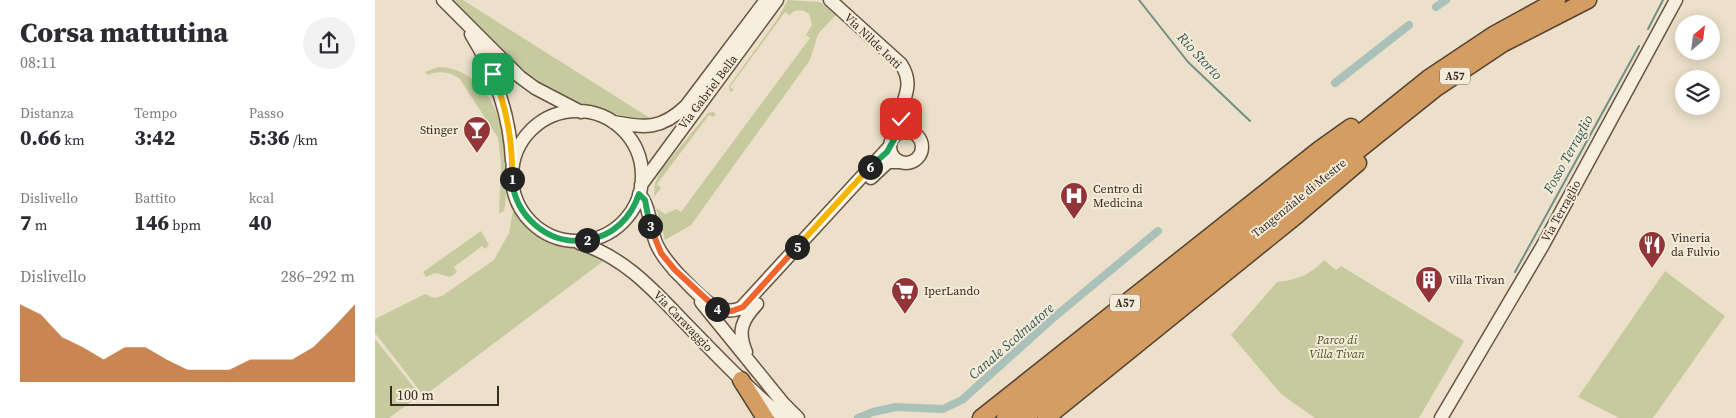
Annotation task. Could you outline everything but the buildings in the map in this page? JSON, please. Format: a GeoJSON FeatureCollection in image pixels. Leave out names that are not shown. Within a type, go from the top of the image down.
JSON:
{"type":"FeatureCollection","features":[{"type":"Feature","properties":{"kind":"highway","name":"Tangenziale di Mestre"},"geometry":{"type":"LineString","coordinates":[[1005,418],[1070,373],[1330,165],[1437,88],[1499,39],[1557,0]]}},
{"type":"Feature","properties":{"kind":"highway","name":"Tangenziale di Mestre"},"geometry":{"type":"LineString","coordinates":[[1499,39],[1588,0]]}},
{"type":"Feature","properties":{"kind":"highway","name":"A57"},"geometry":{"type":"LineString","coordinates":[[981,418],[1283,202],[1330,165],[1460,47],[1499,39]]}},
{"type":"Feature","properties":{"kind":"highway","name":"A57"},"geometry":{"type":"LineString","coordinates":[[1045,418],[1283,202]]}},
{"type":"Feature","properties":{"kind":"highway","name":"Tangenziale di Mestre"},"geometry":{"type":"LineString","coordinates":[[1025,418],[1070,373]]}},
{"type":"Feature","properties":{"kind":"highway"},"geometry":{"type":"LineString","coordinates":[[741,380],[765,418]]}},
{"type":"Feature","properties":{"kind":"main road","name":"Via Gabriel Bella"},"geometry":{"type":"LineString","coordinates":[[611,121],[646,127],[663,123],[677,115],[686,106],[765,0]]}},
{"type":"Feature","properties":{"kind":"main road","name":"Via Gabriel Bella"},"geometry":{"type":"LineString","coordinates":[[640,190],[777,0]]}},
{"type":"Feature","properties":{"kind":"main road","name":"Via Nilde Iotti"},"geometry":{"type":"LineString","coordinates":[[830,0],[901,64],[907,74],[907,96],[899,114],[897,134]]}},
{"type":"Feature","properties":{"kind":"main road","name":"Via Terraglio"},"geometry":{"type":"LineString","coordinates":[[1441,418],[1538,253],[1676,0]]}},
{"type":"Feature","properties":{"kind":"main road"},"geometry":{"type":"LineString","coordinates":[[445,2],[457,14],[520,77],[535,88],[581,112],[611,121],[625,133],[635,148],[641,166],[640,190],[631,212],[610,232],[591,239],[572,241],[545,232],[525,214],[513,189],[511,145],[498,86],[487,61],[457,14]]}},
{"type":"Feature","properties":{"kind":"main road"},"geometry":{"type":"LineString","coordinates":[[513,169],[520,146],[535,127],[556,115],[581,112]]}},
{"type":"Feature","properties":{"kind":"main road"},"geometry":{"type":"LineString","coordinates":[[751,364],[741,339],[741,327],[745,317],[883,166],[891,161],[911,163],[921,152],[919,138],[905,126],[899,114]]}},
{"type":"Feature","properties":{"kind":"main road"},"geometry":{"type":"LineString","coordinates":[[675,270],[713,306],[729,311],[741,308],[890,146],[897,134],[911,132]]}},
{"type":"Feature","properties":{"kind":"main road"},"geometry":{"type":"LineString","coordinates":[[890,146],[892,155],[899,162]]}},
{"type":"Feature","properties":{"kind":"main road","name":"Via Caravaggio"},"geometry":{"type":"LineString","coordinates":[[640,190],[645,200],[649,223],[656,244],[751,364],[798,418]]}},
{"type":"Feature","properties":{"kind":"main road","name":"Via Caravaggio"},"geometry":{"type":"LineString","coordinates":[[572,241],[602,252],[639,276],[741,380],[784,418]]}},
{"type":"Feature","properties":{"kind":"green space"},"geometry":{"type":"Polygon","coordinates":[[[454,0],[463,0],[653,120],[640,122],[561,97],[540,87],[521,72],[454,0]]]}},
{"type":"Feature","properties":{"kind":"green space"},"geometry":{"type":"Polygon","coordinates":[[[788,0],[820,2],[836,15],[818,34],[810,60],[691,225],[665,240],[656,208],[665,214],[677,209],[681,212],[810,38],[806,35],[812,25],[809,14],[804,11],[796,11],[790,15],[785,12],[730,87],[734,90],[730,92],[729,86],[776,21],[788,0]]]}},
{"type":"Feature","properties":{"kind":"green space"},"geometry":{"type":"Polygon","coordinates":[[[438,67],[452,69],[475,81],[484,91],[497,115],[505,141],[507,165],[505,206],[504,211],[499,214],[501,163],[498,138],[460,79],[444,72],[428,75],[425,72],[438,67]]]}},
{"type":"Feature","properties":{"kind":"green space"},"geometry":{"type":"Polygon","coordinates":[[[713,112],[716,114],[713,117],[709,115],[657,184],[661,188],[654,197],[655,183],[661,170],[708,113],[713,112]]]}},
{"type":"Feature","properties":{"kind":"green space"},"geometry":{"type":"Polygon","coordinates":[[[514,205],[526,224],[538,234],[606,259],[424,396],[375,333],[375,319],[425,294],[434,298],[442,296],[494,260],[509,233],[514,205]]]}},
{"type":"Feature","properties":{"kind":"green space"},"geometry":{"type":"Polygon","coordinates":[[[481,231],[489,245],[485,249],[482,246],[454,267],[457,272],[450,277],[435,273],[426,277],[423,272],[481,231]]]}},
{"type":"Feature","properties":{"kind":"green space","name":"Parco di Villa Tivan"},"geometry":{"type":"Polygon","coordinates":[[[1324,260],[1336,270],[1341,266],[1464,341],[1419,418],[1315,418],[1281,394],[1231,335],[1277,282],[1303,276],[1324,260]]]}},
{"type":"Feature","properties":{"kind":"green space"},"geometry":{"type":"Polygon","coordinates":[[[1665,271],[1725,316],[1653,418],[1619,418],[1578,397],[1665,271]]]}},
{"type":"Feature","properties":{"kind":"green space"},"geometry":{"type":"Polygon","coordinates":[[[375,339],[420,395],[389,418],[375,418],[375,339]]]}},
{"type":"Feature","properties":{"kind":"waterway","name":"Rio Storto"},"geometry":{"type":"LineString","coordinates":[[1139,0],[1188,62],[1250,121]]}},
{"type":"Feature","properties":{"kind":"waterway","name":"Canale Scolmatore"},"geometry":{"type":"LineString","coordinates":[[1436,7],[1446,0]]}},
{"type":"Feature","properties":{"kind":"waterway","name":"Fosso Terraglio"},"geometry":{"type":"LineString","coordinates":[[1648,29],[1663,0]]}},
{"type":"Feature","properties":{"kind":"waterway","name":"Canale Scolmatore"},"geometry":{"type":"LineString","coordinates":[[1335,83],[1409,25]]}},
{"type":"Feature","properties":{"kind":"waterway","name":"Fosso Terraglio"},"geometry":{"type":"LineString","coordinates":[[1515,272],[1639,46]]}},
{"type":"Feature","properties":{"kind":"waterway","name":"Canale Scolmatore"},"geometry":{"type":"LineString","coordinates":[[858,418],[873,412],[896,407],[943,409],[962,400],[1052,319],[1158,231]]}},
{"type":"Feature","properties":{"kind":"place","name":"Stinger"},"geometry":{"type":"Point","coordinates":[477,154]}},
{"type":"Feature","properties":{"kind":"place","name":"Centro di Medicina"},"geometry":{"type":"Point","coordinates":[1074,220]}},
{"type":"Feature","properties":{"kind":"place","name":"Vineria da Fulvio"},"geometry":{"type":"Point","coordinates":[1652,269]}},
{"type":"Feature","properties":{"kind":"place","name":"Villa Tivan"},"geometry":{"type":"Point","coordinates":[1429,304]}},
{"type":"Feature","properties":{"kind":"place","name":"IperLando"},"geometry":{"type":"Point","coordinates":[905,315]}},
{"type":"Feature","properties":{"kind":"route"},"geometry":{"type":"LineString","coordinates":[[493,74],[502,99],[511,145],[513,189],[520,206],[531,221],[545,232],[563,239],[572,241],[591,239],[610,232],[625,220],[636,203],[639,194],[645,200],[649,223],[661,253],[675,270],[713,306],[726,311],[739,309],[747,304],[874,162],[887,152],[891,141],[897,134],[899,114],[901,119]]}}]}
